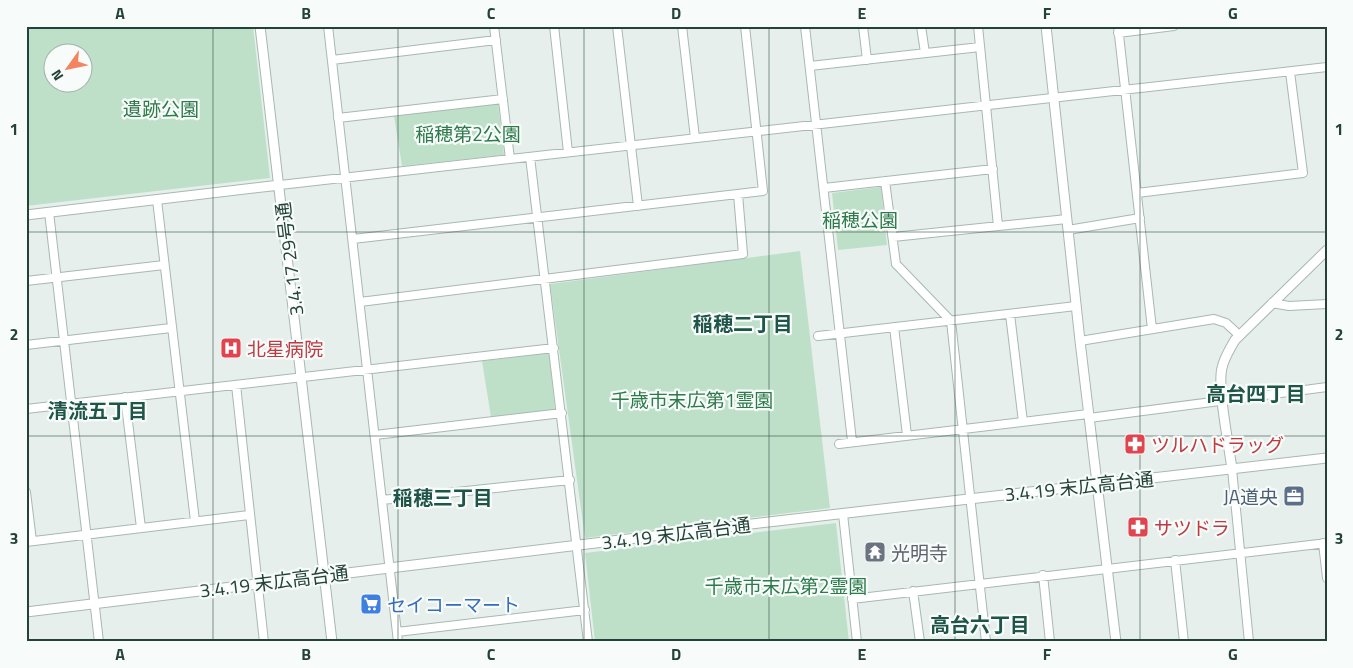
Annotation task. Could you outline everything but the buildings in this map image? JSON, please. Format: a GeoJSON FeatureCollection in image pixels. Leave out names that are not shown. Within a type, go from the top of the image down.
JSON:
{"type":"FeatureCollection","features":[{"type":"Feature","properties":{"kind":"street","name":"3.4.17 29号通"},"geometry":{"type":"LineString","coordinates":[[260,26],[332,642]]}},
{"type":"Feature","properties":{"kind":"street"},"geometry":{"type":"LineString","coordinates":[[328,26],[398,642]]}},
{"type":"Feature","properties":{"kind":"street"},"geometry":{"type":"LineString","coordinates":[[494,26],[510,159]]}},
{"type":"Feature","properties":{"kind":"street"},"geometry":{"type":"LineString","coordinates":[[554,26],[568,152]]}},
{"type":"Feature","properties":{"kind":"street"},"geometry":{"type":"LineString","coordinates":[[618,26],[638,206]]}},
{"type":"Feature","properties":{"kind":"street"},"geometry":{"type":"LineString","coordinates":[[682,26],[695,138]]}},
{"type":"Feature","properties":{"kind":"street"},"geometry":{"type":"LineString","coordinates":[[353,239],[763,192],[745,26]]}},
{"type":"Feature","properties":{"kind":"street"},"geometry":{"type":"LineString","coordinates":[[805,26],[852,441]]}},
{"type":"Feature","properties":{"kind":"street"},"geometry":{"type":"LineString","coordinates":[[863,26],[867,60]]}},
{"type":"Feature","properties":{"kind":"street"},"geometry":{"type":"LineString","coordinates":[[921,26],[925,53]]}},
{"type":"Feature","properties":{"kind":"street"},"geometry":{"type":"LineString","coordinates":[[978,26],[988,106],[998,226]]}},
{"type":"Feature","properties":{"kind":"street"},"geometry":{"type":"LineString","coordinates":[[1046,26],[1088,416],[1116,642]]}},
{"type":"Feature","properties":{"kind":"street"},"geometry":{"type":"LineString","coordinates":[[1152,329],[1118,30],[1174,26]]}},
{"type":"Feature","properties":{"kind":"street"},"geometry":{"type":"LineString","coordinates":[[332,60],[496,40]]}},
{"type":"Feature","properties":{"kind":"street"},"geometry":{"type":"LineString","coordinates":[[810,66],[980,46]]}},
{"type":"Feature","properties":{"kind":"street"},"geometry":{"type":"LineString","coordinates":[[26,215],[345,177],[1327,67]]}},
{"type":"Feature","properties":{"kind":"street"},"geometry":{"type":"LineString","coordinates":[[1137,193],[1304,173],[1290,72]]}},
{"type":"Feature","properties":{"kind":"street"},"geometry":{"type":"LineString","coordinates":[[338,118],[503,98]]}},
{"type":"Feature","properties":{"kind":"street"},"geometry":{"type":"LineString","coordinates":[[530,157],[588,642]]}},
{"type":"Feature","properties":{"kind":"street"},"geometry":{"type":"LineString","coordinates":[[824,188],[993,169]]}},
{"type":"Feature","properties":{"kind":"street"},"geometry":{"type":"LineString","coordinates":[[885,181],[896,264],[950,321],[986,642]]}},
{"type":"Feature","properties":{"kind":"street"},"geometry":{"type":"LineString","coordinates":[[360,302],[546,281],[743,254],[738,194]]}},
{"type":"Feature","properties":{"kind":"street"},"geometry":{"type":"LineString","coordinates":[[157,200],[195,521]]}},
{"type":"Feature","properties":{"kind":"street"},"geometry":{"type":"LineString","coordinates":[[49,212],[99,642]]}},
{"type":"Feature","properties":{"kind":"street"},"geometry":{"type":"LineString","coordinates":[[1068,230],[1140,218]]}},
{"type":"Feature","properties":{"kind":"street"},"geometry":{"type":"LineString","coordinates":[[893,237],[1067,219]]}},
{"type":"Feature","properties":{"kind":"street"},"geometry":{"type":"LineString","coordinates":[[1249,642],[1221,370],[1225,358],[1239,335],[1327,250]]}},
{"type":"Feature","properties":{"kind":"street"},"geometry":{"type":"LineString","coordinates":[[26,281],[164,265]]}},
{"type":"Feature","properties":{"kind":"street"},"geometry":{"type":"LineString","coordinates":[[1272,303],[1288,306],[1327,304]]}},
{"type":"Feature","properties":{"kind":"street"},"geometry":{"type":"LineString","coordinates":[[818,336],[1076,306]]}},
{"type":"Feature","properties":{"kind":"street"},"geometry":{"type":"LineString","coordinates":[[1010,314],[1023,422]]}},
{"type":"Feature","properties":{"kind":"street"},"geometry":{"type":"LineString","coordinates":[[1080,341],[1214,318],[1226,323],[1239,335]]}},
{"type":"Feature","properties":{"kind":"street"},"geometry":{"type":"LineString","coordinates":[[894,327],[907,435]]}},
{"type":"Feature","properties":{"kind":"street"},"geometry":{"type":"LineString","coordinates":[[26,345],[172,328]]}},
{"type":"Feature","properties":{"kind":"street"},"geometry":{"type":"LineString","coordinates":[[26,409],[368,371],[554,348]]}},
{"type":"Feature","properties":{"kind":"street"},"geometry":{"type":"LineString","coordinates":[[236,385],[264,642]]}},
{"type":"Feature","properties":{"kind":"street"},"geometry":{"type":"LineString","coordinates":[[839,444],[1023,422],[1224,402],[1327,387]]}},
{"type":"Feature","properties":{"kind":"street"},"geometry":{"type":"LineString","coordinates":[[125,397],[141,528]]}},
{"type":"Feature","properties":{"kind":"street"},"geometry":{"type":"LineString","coordinates":[[375,435],[562,413]]}},
{"type":"Feature","properties":{"kind":"street","name":"3.4.19 末広高台通"},"geometry":{"type":"LineString","coordinates":[[26,612],[257,582],[325,576],[970,498],[1327,458]]}},
{"type":"Feature","properties":{"kind":"street"},"geometry":{"type":"LineString","coordinates":[[382,500],[570,480]]}},
{"type":"Feature","properties":{"kind":"street"},"geometry":{"type":"LineString","coordinates":[[26,492],[29,541],[250,515]]}},
{"type":"Feature","properties":{"kind":"street"},"geometry":{"type":"LineString","coordinates":[[843,514],[857,642]]}},
{"type":"Feature","properties":{"kind":"street"},"geometry":{"type":"LineString","coordinates":[[852,599],[1325,543],[1327,578]]}},
{"type":"Feature","properties":{"kind":"street"},"geometry":{"type":"LineString","coordinates":[[1175,560],[1184,642]]}},
{"type":"Feature","properties":{"kind":"street"},"geometry":{"type":"LineString","coordinates":[[1043,575],[1050,642]]}},
{"type":"Feature","properties":{"kind":"street"},"geometry":{"type":"LineString","coordinates":[[913,591],[920,642]]}},
{"type":"Feature","properties":{"kind":"street"},"geometry":{"type":"LineString","coordinates":[[397,632],[585,610]]}},
{"type":"Feature","properties":{"kind":"green space","name":"遺跡公園"},"geometry":{"type":"Polygon","coordinates":[[[26,26],[253,26],[270,178],[26,206],[26,26]]]}},
{"type":"Feature","properties":{"kind":"green space","name":"稲穂第2公園"},"geometry":{"type":"Polygon","coordinates":[[[498,103],[504,155],[402,166],[394,116],[498,103]]]}},
{"type":"Feature","properties":{"kind":"green space","name":"稲穂公園"},"geometry":{"type":"Polygon","coordinates":[[[881,187],[887,245],[838,250],[832,193],[881,187]]]}},
{"type":"Feature","properties":{"kind":"green space","name":"千歳市末広第1霊園"},"geometry":{"type":"Polygon","coordinates":[[[800,251],[830,508],[585,538],[550,284],[800,251]]]}},
{"type":"Feature","properties":{"kind":"green space"},"geometry":{"type":"Polygon","coordinates":[[[549,353],[555,410],[491,417],[482,361],[549,353]]]}},
{"type":"Feature","properties":{"kind":"green space","name":"千歳市末広第2霊園"},"geometry":{"type":"Polygon","coordinates":[[[836,523],[849,642],[595,642],[585,553],[836,523]]]}},
{"type":"Feature","properties":{"kind":"place","name":"北星病院"},"geometry":{"type":"Point","coordinates":[231,348]}},
{"type":"Feature","properties":{"kind":"place","name":"ツルハドラッグ"},"geometry":{"type":"Point","coordinates":[1135,444]}},
{"type":"Feature","properties":{"kind":"place","name":"JA道央"},"geometry":{"type":"Point","coordinates":[1294,496]}},
{"type":"Feature","properties":{"kind":"place","name":"サツドラ"},"geometry":{"type":"Point","coordinates":[1138,527]}},
{"type":"Feature","properties":{"kind":"place","name":"光明寺"},"geometry":{"type":"Point","coordinates":[875,552]}},
{"type":"Feature","properties":{"kind":"place","name":"セイコーマート"},"geometry":{"type":"Point","coordinates":[371,604]}},
{"type":"Feature","properties":{"kind":"district","name":"稲穂二丁目"},"geometry":{"type":"Point","coordinates":[743,323]}},
{"type":"Feature","properties":{"kind":"district","name":"高台四丁目"},"geometry":{"type":"Point","coordinates":[1256,393]}},
{"type":"Feature","properties":{"kind":"district","name":"清流五丁目"},"geometry":{"type":"Point","coordinates":[98,410]}},
{"type":"Feature","properties":{"kind":"district","name":"稲穂三丁目"},"geometry":{"type":"Point","coordinates":[443,497]}},
{"type":"Feature","properties":{"kind":"district","name":"高台六丁目"},"geometry":{"type":"Point","coordinates":[980,624]}}]}
